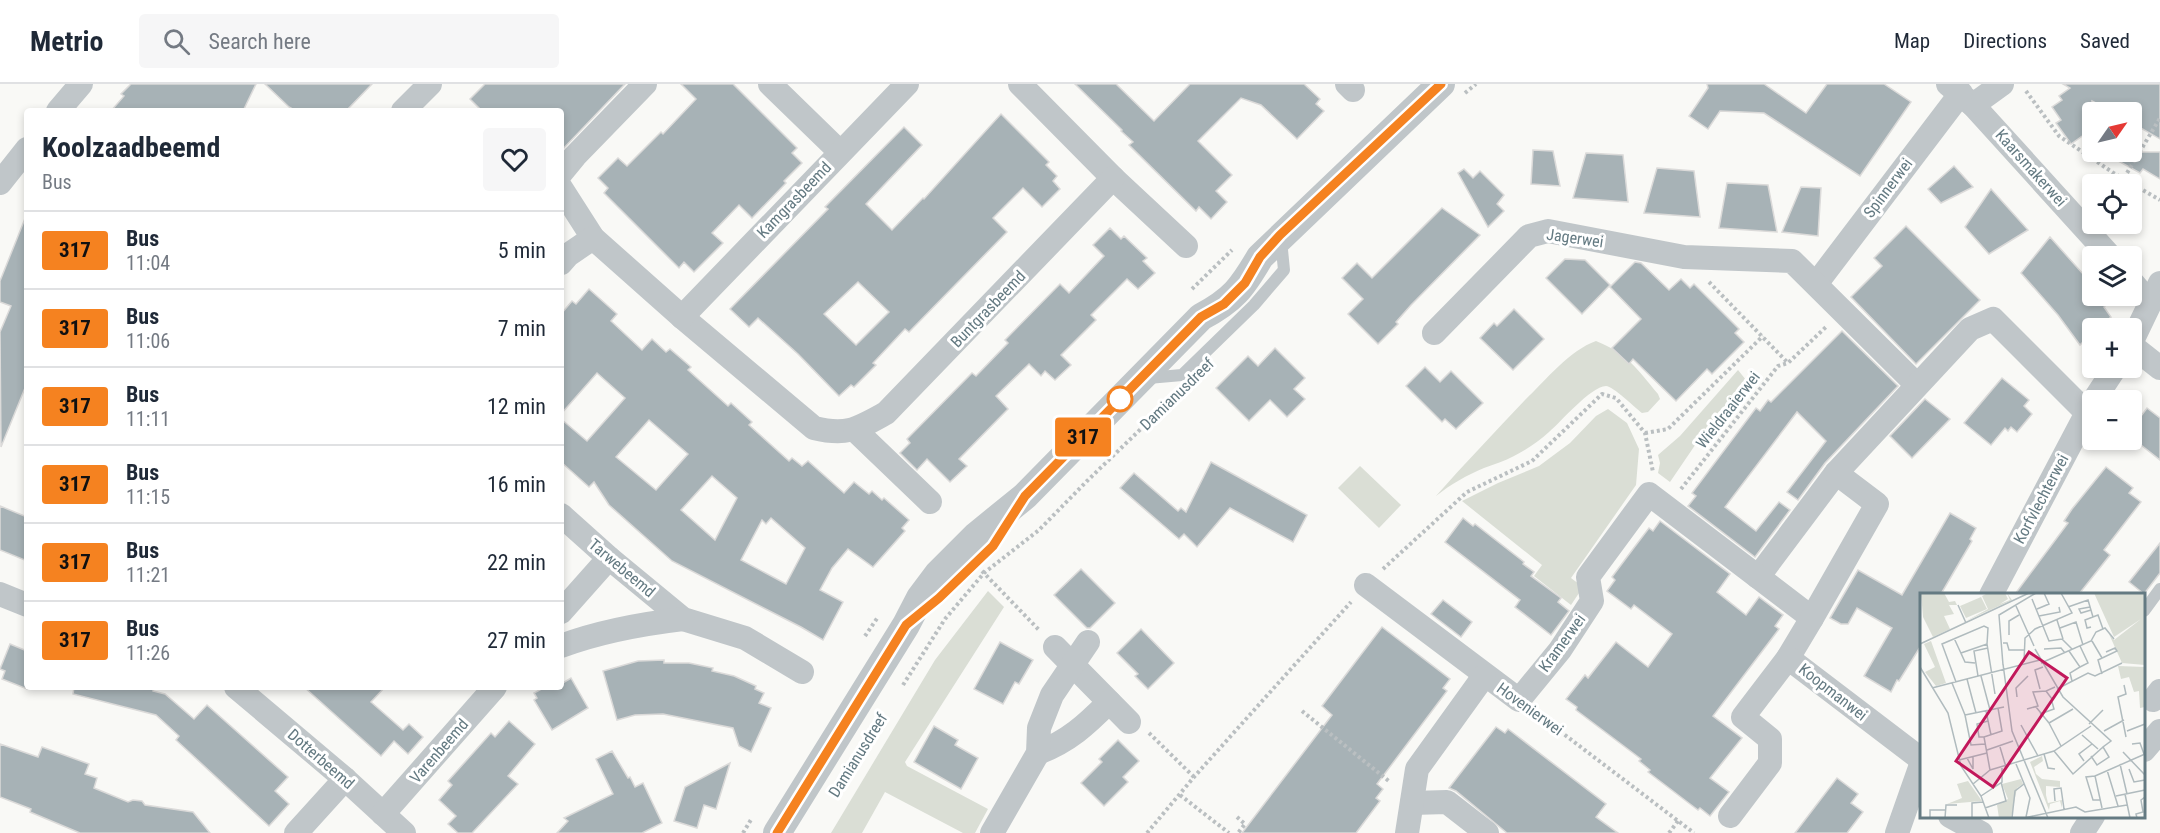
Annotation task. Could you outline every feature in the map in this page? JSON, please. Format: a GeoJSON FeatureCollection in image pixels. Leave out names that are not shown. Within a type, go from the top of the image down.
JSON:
{"type":"FeatureCollection","features":[{"type":"Feature","properties":{"kind":"street"},"geometry":{"type":"LineString","coordinates":[[61,108],[81,84]]}},
{"type":"Feature","properties":{"kind":"street"},"geometry":{"type":"LineString","coordinates":[[406,108],[430,84]]}},
{"type":"Feature","properties":{"kind":"street"},"geometry":{"type":"LineString","coordinates":[[564,169],[645,84]]}},
{"type":"Feature","properties":{"kind":"street"},"geometry":{"type":"LineString","coordinates":[[771,84],[840,152]]}},
{"type":"Feature","properties":{"kind":"street","name":"Kamgrasbeemd"},"geometry":{"type":"LineString","coordinates":[[682,317],[907,84]]}},
{"type":"Feature","properties":{"kind":"street"},"geometry":{"type":"LineString","coordinates":[[1021,84],[1113,178],[1186,246]]}},
{"type":"Feature","properties":{"kind":"street","name":"Spinnerwei"},"geometry":{"type":"LineString","coordinates":[[1816,284],[1961,94],[2002,84]]}},
{"type":"Feature","properties":{"kind":"street","name":"Damianusdreef"},"geometry":{"type":"LineString","coordinates":[[777,833],[906,625],[920,597],[938,574],[977,535],[1025,496],[1201,317],[1224,304],[1245,283],[1260,257],[1280,235],[1450,91]]}},
{"type":"Feature","properties":{"kind":"street","name":"Kaarsmakerwei"},"geometry":{"type":"LineString","coordinates":[[1961,94],[2101,246]]}},
{"type":"Feature","properties":{"kind":"street"},"geometry":{"type":"LineString","coordinates":[[0,183],[24,153]]}},
{"type":"Feature","properties":{"kind":"street","name":"Buntgrasbeemd"},"geometry":{"type":"LineString","coordinates":[[564,193],[593,238],[814,429],[834,433],[855,430],[886,413],[1113,178]]}},
{"type":"Feature","properties":{"kind":"street","name":"Jagerwei"},"geometry":{"type":"LineString","coordinates":[[1434,333],[1529,236],[1548,231],[1684,257],[1792,261],[1917,386]]}},
{"type":"Feature","properties":{"kind":"street"},"geometry":{"type":"LineString","coordinates":[[564,260],[593,238]]}},
{"type":"Feature","properties":{"kind":"street","name":"Damianusdreef"},"geometry":{"type":"LineString","coordinates":[[1201,317],[1210,293],[1212,273],[1233,270],[1260,257]]}},
{"type":"Feature","properties":{"kind":"street"},"geometry":{"type":"LineString","coordinates":[[2142,320],[2155,293]]}},
{"type":"Feature","properties":{"kind":"street"},"geometry":{"type":"LineString","coordinates":[[1758,577],[1836,473],[1970,328],[1993,319],[2082,398]]}},
{"type":"Feature","properties":{"kind":"street"},"geometry":{"type":"LineString","coordinates":[[2142,354],[2160,368]]}},
{"type":"Feature","properties":{"kind":"street","name":"Korfvlechterwei"},"geometry":{"type":"LineString","coordinates":[[1991,593],[2082,423]]}},
{"type":"Feature","properties":{"kind":"street"},"geometry":{"type":"LineString","coordinates":[[855,430],[930,502]]}},
{"type":"Feature","properties":{"kind":"street"},"geometry":{"type":"LineString","coordinates":[[1788,658],[1877,504],[1836,473]]}},
{"type":"Feature","properties":{"kind":"street"},"geometry":{"type":"LineString","coordinates":[[1658,500],[1812,618]]}},
{"type":"Feature","properties":{"kind":"street","name":"Kramerwei"},"geometry":{"type":"LineString","coordinates":[[1519,700],[1560,650],[1592,601],[1588,577],[1658,500]]}},
{"type":"Feature","properties":{"kind":"street","name":"Tarwebeemd"},"geometry":{"type":"LineString","coordinates":[[564,518],[683,619],[745,638],[802,672]]}},
{"type":"Feature","properties":{"kind":"street"},"geometry":{"type":"LineString","coordinates":[[564,609],[609,558]]}},
{"type":"Feature","properties":{"kind":"street","name":"Hovenierwei"},"geometry":{"type":"LineString","coordinates":[[1366,585],[1484,676],[1519,700]]}},
{"type":"Feature","properties":{"kind":"street"},"geometry":{"type":"LineString","coordinates":[[0,594],[24,604]]}},
{"type":"Feature","properties":{"kind":"street","name":"Tarwebeemd"},"geometry":{"type":"LineString","coordinates":[[564,645],[628,626],[683,619]]}},
{"type":"Feature","properties":{"kind":"street"},"geometry":{"type":"LineString","coordinates":[[992,833],[1038,753],[1039,728],[1052,695],[1088,642]]}},
{"type":"Feature","properties":{"kind":"street"},"geometry":{"type":"LineString","coordinates":[[1055,647],[1128,722]]}},
{"type":"Feature","properties":{"kind":"street","name":"Koopmanwei"},"geometry":{"type":"LineString","coordinates":[[1730,816],[1770,762],[1770,739],[1743,717],[1788,658],[1920,759]]}},
{"type":"Feature","properties":{"kind":"street"},"geometry":{"type":"LineString","coordinates":[[1407,833],[1417,769],[1484,676]]}},
{"type":"Feature","properties":{"kind":"street","name":"Dotterbeemd"},"geometry":{"type":"LineString","coordinates":[[240,690],[345,779],[404,833]]}},
{"type":"Feature","properties":{"kind":"street","name":"Varenbeemd"},"geometry":{"type":"LineString","coordinates":[[383,814],[492,690]]}},
{"type":"Feature","properties":{"kind":"street"},"geometry":{"type":"LineString","coordinates":[[1038,753],[1057,745],[1081,730],[1109,702]]}},
{"type":"Feature","properties":{"kind":"street"},"geometry":{"type":"LineString","coordinates":[[2145,749],[2160,731]]}},
{"type":"Feature","properties":{"kind":"street"},"geometry":{"type":"LineString","coordinates":[[1897,833],[1916,799],[1920,774]]}},
{"type":"Feature","properties":{"kind":"street"},"geometry":{"type":"LineString","coordinates":[[296,833],[345,779]]}},
{"type":"Feature","properties":{"kind":"street"},"geometry":{"type":"LineString","coordinates":[[1413,802],[1447,802],[1487,833]]}},
{"type":"Feature","properties":{"kind":"street"},"geometry":{"type":"LineString","coordinates":[[1954,818],[1981,833]]}},
{"type":"Feature","properties":{"kind":"street"},"geometry":{"type":"LineString","coordinates":[[2082,833],[2092,818]]}},
{"type":"Feature","properties":{"kind":"lane","name":"Damianusdreef"},"geometry":{"type":"LineString","coordinates":[[1140,379],[1182,375],[1254,305],[1284,270],[1280,235]]}},
{"type":"Feature","properties":{"kind":"lane"},"geometry":{"type":"LineString","coordinates":[[2145,609],[2160,589]]}},
{"type":"Feature","properties":{"kind":"path"},"geometry":{"type":"LineString","coordinates":[[1450,91],[1476,84]]}},
{"type":"Feature","properties":{"kind":"path"},"geometry":{"type":"LineString","coordinates":[[2026,91],[2059,136],[2118,174]]}},
{"type":"Feature","properties":{"kind":"path"},"geometry":{"type":"LineString","coordinates":[[2126,174],[2160,118]]}},
{"type":"Feature","properties":{"kind":"path"},"geometry":{"type":"LineString","coordinates":[[2142,189],[2160,200]]}},
{"type":"Feature","properties":{"kind":"path"},"geometry":{"type":"LineString","coordinates":[[1684,257],[1788,363]]}},
{"type":"Feature","properties":{"kind":"path","name":"Wieldraaierwei"},"geometry":{"type":"LineString","coordinates":[[1658,500],[1778,366],[1788,363],[1842,312]]}},
{"type":"Feature","properties":{"kind":"path"},"geometry":{"type":"LineString","coordinates":[[1645,433],[1668,429],[1762,336]]}},
{"type":"Feature","properties":{"kind":"path","name":"Damianusdreef"},"geometry":{"type":"LineString","coordinates":[[902,686],[945,619],[984,573],[1039,530],[1181,390]]}},
{"type":"Feature","properties":{"kind":"path"},"geometry":{"type":"LineString","coordinates":[[1147,833],[1194,777],[1366,585],[1467,492],[1532,461],[1602,394],[1616,398],[1645,433],[1658,500]]}},
{"type":"Feature","properties":{"kind":"path"},"geometry":{"type":"LineString","coordinates":[[984,573],[1055,647]]}},
{"type":"Feature","properties":{"kind":"path","name":"Hovenierwei"},"geometry":{"type":"LineString","coordinates":[[1519,700],[1694,833]]}},
{"type":"Feature","properties":{"kind":"path"},"geometry":{"type":"LineString","coordinates":[[1302,711],[1413,802]]}},
{"type":"Feature","properties":{"kind":"path"},"geometry":{"type":"LineString","coordinates":[[1128,722],[1140,724],[1194,777]]}},
{"type":"Feature","properties":{"kind":"path"},"geometry":{"type":"LineString","coordinates":[[1180,795],[1229,833]]}},
{"type":"Feature","properties":{"kind":"path"},"geometry":{"type":"LineString","coordinates":[[1237,817],[1245,824],[1238,833]]}},
{"type":"Feature","properties":{"kind":"path"},"geometry":{"type":"LineString","coordinates":[[1669,833],[1678,821]]}},
{"type":"Feature","properties":{"kind":"shaded area"},"geometry":{"type":"Polygon","coordinates":[[[1596,341],[1624,357],[1658,394],[1660,399],[1648,412],[1642,413],[1609,387],[1599,388],[1584,398],[1549,432],[1528,448],[1511,458],[1465,477],[1436,496],[1558,367],[1577,351],[1596,341]]]}},
{"type":"Feature","properties":{"kind":"shaded area"},"geometry":{"type":"Polygon","coordinates":[[[1738,370],[1746,380],[1706,429],[1670,482],[1658,473],[1660,463],[1658,455],[1680,436],[1738,370]]]}},
{"type":"Feature","properties":{"kind":"shaded area"},"geometry":{"type":"Polygon","coordinates":[[[1608,409],[1627,423],[1639,449],[1636,485],[1571,578],[1583,587],[1571,605],[1534,576],[1542,565],[1462,501],[1539,466],[1570,443],[1596,416],[1608,409]]]}},
{"type":"Feature","properties":{"kind":"shaded area"},"geometry":{"type":"Polygon","coordinates":[[[1360,466],[1401,505],[1379,528],[1338,488],[1360,466]]]}},
{"type":"Feature","properties":{"kind":"shaded area"},"geometry":{"type":"Polygon","coordinates":[[[988,591],[1004,607],[905,762],[907,766],[988,809],[975,833],[963,833],[885,792],[862,833],[831,833],[935,660],[988,591]]]}},
{"type":"Feature","properties":{"kind":"building"},"geometry":{"type":"Polygon","coordinates":[[[131,84],[256,84],[244,108],[114,108],[124,96],[121,94],[131,84]]]}},
{"type":"Feature","properties":{"kind":"building"},"geometry":{"type":"Polygon","coordinates":[[[265,84],[372,84],[349,108],[289,107],[265,84]]]}},
{"type":"Feature","properties":{"kind":"building"},"geometry":{"type":"Polygon","coordinates":[[[485,84],[625,84],[564,148],[564,108],[479,108],[470,99],[485,84]]]}},
{"type":"Feature","properties":{"kind":"building"},"geometry":{"type":"Polygon","coordinates":[[[681,84],[733,84],[797,148],[792,153],[802,163],[752,218],[739,205],[712,233],[723,243],[694,272],[684,262],[679,268],[604,193],[608,188],[598,178],[618,158],[627,166],[661,132],[663,134],[696,99],[681,84]]]}},
{"type":"Feature","properties":{"kind":"building"},"geometry":{"type":"Polygon","coordinates":[[[1075,84],[1116,84],[1154,121],[1190,84],[1304,84],[1320,99],[1316,104],[1324,111],[1297,139],[1261,105],[1241,98],[1198,141],[1232,175],[1216,191],[1227,202],[1211,219],[1199,207],[1196,211],[1129,145],[1133,142],[1075,84]]]}},
{"type":"Feature","properties":{"kind":"building"},"geometry":{"type":"Polygon","coordinates":[[[1707,84],[1764,84],[1806,113],[1827,84],[1884,84],[1911,102],[1860,176],[1764,113],[1720,111],[1708,129],[1689,116],[1708,88],[1707,84]]]}},
{"type":"Feature","properties":{"kind":"building"},"geometry":{"type":"Polygon","coordinates":[[[2063,84],[2160,84],[2160,139],[2142,129],[2142,102],[2092,101],[2082,102],[2082,136],[2071,144],[2056,123],[2061,120],[2052,107],[2062,100],[2059,96],[2070,88],[2063,84]]]}},
{"type":"Feature","properties":{"kind":"building"},"geometry":{"type":"Polygon","coordinates":[[[1001,114],[1049,162],[1046,165],[1057,176],[1053,181],[1060,189],[1042,207],[1023,188],[993,218],[1007,232],[909,332],[905,329],[873,363],[876,365],[854,387],[851,385],[839,396],[798,354],[758,318],[749,327],[730,309],[828,209],[825,207],[904,127],[922,145],[866,204],[892,230],[924,199],[1001,114]],[[858,282],[824,314],[856,345],[889,312],[858,282]]]}},
{"type":"Feature","properties":{"kind":"building"},"geometry":{"type":"Polygon","coordinates":[[[1533,150],[1553,151],[1560,186],[1531,184],[1533,150]]]}},
{"type":"Feature","properties":{"kind":"building"},"geometry":{"type":"Polygon","coordinates":[[[2142,152],[2160,152],[2160,179],[2143,169],[2140,173],[2120,162],[2142,162],[2142,152]]]}},
{"type":"Feature","properties":{"kind":"building"},"geometry":{"type":"Polygon","coordinates":[[[1586,153],[1623,155],[1628,202],[1573,198],[1586,153]]]}},
{"type":"Feature","properties":{"kind":"building"},"geometry":{"type":"Polygon","coordinates":[[[1954,166],[1973,187],[1941,203],[1928,189],[1954,166]]]}},
{"type":"Feature","properties":{"kind":"building"},"geometry":{"type":"Polygon","coordinates":[[[1657,168],[1694,171],[1700,217],[1644,213],[1657,168]]]}},
{"type":"Feature","properties":{"kind":"building"},"geometry":{"type":"Polygon","coordinates":[[[1464,169],[1473,178],[1480,171],[1504,195],[1497,204],[1504,211],[1488,227],[1458,173],[1464,169]]]}},
{"type":"Feature","properties":{"kind":"building"},"geometry":{"type":"Polygon","coordinates":[[[1727,183],[1768,185],[1777,232],[1719,228],[1727,183]]]}},
{"type":"Feature","properties":{"kind":"building"},"geometry":{"type":"Polygon","coordinates":[[[1801,187],[1821,188],[1818,236],[1782,232],[1801,187]]]}},
{"type":"Feature","properties":{"kind":"building"},"geometry":{"type":"Polygon","coordinates":[[[1991,189],[2028,230],[1989,254],[1965,227],[1991,189]]]}},
{"type":"Feature","properties":{"kind":"building"},"geometry":{"type":"Polygon","coordinates":[[[1442,208],[1480,235],[1411,305],[1396,322],[1398,324],[1378,344],[1348,314],[1363,299],[1342,278],[1357,263],[1372,278],[1442,208]]]}},
{"type":"Feature","properties":{"kind":"building"},"geometry":{"type":"Polygon","coordinates":[[[24,221],[24,390],[1,447],[0,332],[11,306],[0,302],[0,281],[24,221]]]}},
{"type":"Feature","properties":{"kind":"building"},"geometry":{"type":"Polygon","coordinates":[[[1906,226],[1980,300],[1916,364],[1851,297],[1882,266],[1874,258],[1906,226]]]}},
{"type":"Feature","properties":{"kind":"building"},"geometry":{"type":"Polygon","coordinates":[[[1110,228],[1121,239],[1124,236],[1147,258],[1143,261],[1155,273],[1138,289],[1127,279],[1091,315],[1096,320],[1061,355],[1071,365],[1055,380],[1045,371],[1041,376],[1029,364],[996,396],[1008,409],[959,459],[967,466],[950,482],[927,459],[917,470],[900,453],[910,443],[907,439],[972,373],[976,376],[1008,343],[1005,340],[1060,284],[1069,293],[1104,256],[1093,245],[1110,228]]]}},
{"type":"Feature","properties":{"kind":"building"},"geometry":{"type":"Polygon","coordinates":[[[2050,237],[2082,273],[2082,306],[2105,306],[2111,317],[2082,318],[2082,343],[2080,345],[2058,315],[2021,273],[2050,237]]]}},
{"type":"Feature","properties":{"kind":"building"},"geometry":{"type":"Polygon","coordinates":[[[1565,259],[1585,260],[1610,285],[1582,314],[1546,278],[1565,259]]]}},
{"type":"Feature","properties":{"kind":"building"},"geometry":{"type":"Polygon","coordinates":[[[1635,262],[1641,263],[1669,290],[1681,279],[1690,288],[1694,284],[1739,329],[1735,333],[1744,342],[1712,374],[1707,369],[1676,401],[1633,359],[1629,364],[1612,348],[1641,319],[1610,287],[1635,262]]]}},
{"type":"Feature","properties":{"kind":"building"},"geometry":{"type":"Polygon","coordinates":[[[589,289],[617,314],[611,321],[642,350],[652,339],[666,352],[670,349],[691,367],[688,370],[728,406],[731,403],[752,422],[749,425],[789,461],[792,458],[802,466],[808,461],[844,493],[854,482],[869,494],[872,491],[882,500],[884,498],[909,520],[902,528],[905,531],[873,567],[848,549],[832,568],[820,590],[843,602],[823,640],[672,561],[609,505],[594,482],[589,487],[564,465],[564,422],[587,441],[625,398],[597,373],[564,411],[564,310],[572,301],[576,304],[589,289]],[[649,420],[616,457],[656,490],[688,454],[649,420]],[[712,476],[681,510],[715,540],[737,498],[712,476]],[[771,518],[766,524],[762,520],[741,560],[786,584],[805,548],[771,518]]]}},
{"type":"Feature","properties":{"kind":"building"},"geometry":{"type":"Polygon","coordinates":[[[1514,309],[1544,339],[1513,370],[1480,338],[1494,323],[1497,326],[1514,309]]]}},
{"type":"Feature","properties":{"kind":"building"},"geometry":{"type":"Polygon","coordinates":[[[1842,331],[1898,386],[1825,463],[1798,500],[1787,492],[1826,441],[1797,412],[1725,507],[1756,531],[1779,502],[1790,510],[1755,557],[1688,506],[1696,496],[1692,493],[1756,408],[1760,411],[1768,400],[1771,402],[1842,331]]]}},
{"type":"Feature","properties":{"kind":"building"},"geometry":{"type":"Polygon","coordinates":[[[1275,348],[1305,378],[1294,389],[1305,399],[1287,417],[1270,400],[1249,421],[1216,388],[1248,356],[1258,366],[1275,348]]]}},
{"type":"Feature","properties":{"kind":"building"},"geometry":{"type":"Polygon","coordinates":[[[1425,367],[1440,382],[1451,371],[1483,403],[1456,429],[1445,419],[1442,422],[1406,386],[1425,367]]]}},
{"type":"Feature","properties":{"kind":"building"},"geometry":{"type":"Polygon","coordinates":[[[2002,378],[2029,400],[2024,406],[2032,414],[2017,432],[2011,427],[2008,431],[2005,428],[1991,445],[1964,423],[2002,378]]]}},
{"type":"Feature","properties":{"kind":"building"},"geometry":{"type":"Polygon","coordinates":[[[1925,399],[1950,419],[1912,458],[1890,436],[1925,399]]]}},
{"type":"Feature","properties":{"kind":"building"},"geometry":{"type":"Polygon","coordinates":[[[2147,408],[2160,418],[2160,460],[2142,446],[2142,415],[2147,408]]]}},
{"type":"Feature","properties":{"kind":"building"},"geometry":{"type":"Polygon","coordinates":[[[1211,462],[1307,515],[1293,542],[1230,508],[1197,547],[1184,534],[1179,539],[1120,488],[1134,473],[1178,511],[1181,508],[1186,512],[1211,462]]]}},
{"type":"Feature","properties":{"kind":"building"},"geometry":{"type":"Polygon","coordinates":[[[2106,467],[2133,488],[2129,493],[2141,502],[2104,550],[2110,555],[2080,593],[2016,593],[2068,523],[2064,521],[2106,467]]]}},
{"type":"Feature","properties":{"kind":"building"},"geometry":{"type":"Polygon","coordinates":[[[0,506],[24,516],[24,560],[0,550],[0,506]]]}},
{"type":"Feature","properties":{"kind":"building"},"geometry":{"type":"Polygon","coordinates":[[[1950,513],[1976,528],[1970,539],[1972,541],[1942,593],[1920,593],[1920,647],[1891,692],[1864,676],[1892,628],[1857,608],[1848,624],[1841,624],[1830,618],[1858,570],[1902,595],[1950,513]]]}},
{"type":"Feature","properties":{"kind":"building"},"geometry":{"type":"Polygon","coordinates":[[[1463,518],[1473,526],[1475,524],[1524,562],[1523,564],[1534,572],[1531,576],[1561,598],[1558,602],[1569,611],[1551,635],[1515,607],[1520,600],[1445,542],[1463,518]]]}},
{"type":"Feature","properties":{"kind":"building"},"geometry":{"type":"Polygon","coordinates":[[[1660,521],[1730,574],[1717,592],[1746,615],[1759,597],[1783,615],[1775,626],[1779,629],[1713,716],[1742,738],[1710,778],[1729,792],[1710,816],[1700,808],[1698,810],[1648,772],[1650,770],[1639,761],[1641,759],[1576,710],[1577,707],[1566,699],[1585,675],[1588,678],[1616,642],[1648,667],[1672,634],[1634,605],[1631,609],[1607,591],[1615,580],[1612,577],[1633,549],[1649,528],[1653,531],[1660,521]]]}},
{"type":"Feature","properties":{"kind":"building"},"geometry":{"type":"Polygon","coordinates":[[[2160,543],[2160,573],[2145,593],[2129,582],[2160,543]]]}},
{"type":"Feature","properties":{"kind":"building"},"geometry":{"type":"Polygon","coordinates":[[[1081,569],[1115,603],[1090,628],[1087,628],[1054,595],[1081,569]]]}},
{"type":"Feature","properties":{"kind":"building"},"geometry":{"type":"Polygon","coordinates":[[[1443,600],[1472,622],[1461,637],[1431,614],[1443,600]]]}},
{"type":"Feature","properties":{"kind":"building"},"geometry":{"type":"Polygon","coordinates":[[[1382,627],[1450,679],[1443,688],[1447,691],[1377,784],[1383,789],[1376,798],[1380,801],[1356,833],[1242,833],[1332,715],[1322,706],[1382,627]]]}},
{"type":"Feature","properties":{"kind":"building"},"geometry":{"type":"Polygon","coordinates":[[[1141,629],[1174,663],[1148,689],[1135,676],[1138,674],[1117,653],[1141,629]]]}},
{"type":"Feature","properties":{"kind":"building"},"geometry":{"type":"Polygon","coordinates":[[[1000,642],[1033,660],[1019,684],[1015,682],[1003,704],[974,689],[1000,642]]]}},
{"type":"Feature","properties":{"kind":"building"},"geometry":{"type":"Polygon","coordinates":[[[10,644],[24,650],[24,688],[2,679],[5,671],[0,669],[10,644]]]}},
{"type":"Feature","properties":{"kind":"building"},"geometry":{"type":"Polygon","coordinates":[[[664,660],[664,663],[689,663],[713,668],[712,671],[734,676],[756,686],[755,689],[764,693],[759,703],[771,708],[751,752],[739,746],[733,728],[663,714],[635,715],[617,720],[603,671],[638,661],[664,660]]]}},
{"type":"Feature","properties":{"kind":"building"},"geometry":{"type":"Polygon","coordinates":[[[571,678],[588,708],[552,730],[534,700],[537,698],[534,693],[540,690],[564,690],[564,682],[571,678]]]}},
{"type":"Feature","properties":{"kind":"building"},"geometry":{"type":"Polygon","coordinates":[[[74,690],[153,690],[165,694],[194,719],[207,705],[288,777],[275,791],[289,804],[269,826],[176,740],[179,736],[156,715],[73,694],[74,690]]]}},
{"type":"Feature","properties":{"kind":"building"},"geometry":{"type":"Polygon","coordinates":[[[307,690],[382,690],[371,702],[403,730],[409,724],[423,737],[408,754],[394,741],[381,756],[307,690]]]}},
{"type":"Feature","properties":{"kind":"building"},"geometry":{"type":"Polygon","coordinates":[[[509,721],[535,744],[508,776],[518,784],[472,833],[458,833],[448,824],[456,816],[439,800],[452,785],[448,781],[491,733],[495,737],[509,721]]]}},
{"type":"Feature","properties":{"kind":"building"},"geometry":{"type":"Polygon","coordinates":[[[934,726],[958,740],[955,745],[978,758],[961,789],[914,762],[934,726]]]}},
{"type":"Feature","properties":{"kind":"building"},"geometry":{"type":"Polygon","coordinates":[[[1496,727],[1505,733],[1508,729],[1606,804],[1596,817],[1618,833],[1507,833],[1456,791],[1449,788],[1496,727]]]}},
{"type":"Feature","properties":{"kind":"building"},"geometry":{"type":"Polygon","coordinates":[[[1118,740],[1139,761],[1123,777],[1128,782],[1104,806],[1081,783],[1102,762],[1099,759],[1118,740]]]}},
{"type":"Feature","properties":{"kind":"building"},"geometry":{"type":"Polygon","coordinates":[[[0,744],[38,757],[42,747],[89,764],[85,774],[97,778],[94,788],[128,802],[142,801],[145,805],[193,812],[210,833],[80,833],[30,812],[31,809],[0,797],[0,744]]]}},
{"type":"Feature","properties":{"kind":"building"},"geometry":{"type":"Polygon","coordinates":[[[612,751],[635,787],[643,783],[662,823],[642,833],[557,833],[568,821],[564,818],[613,794],[596,759],[612,751]]]}},
{"type":"Feature","properties":{"kind":"building"},"geometry":{"type":"Polygon","coordinates":[[[730,763],[716,809],[704,805],[697,828],[674,821],[685,787],[730,763]]]}},
{"type":"Feature","properties":{"kind":"building"},"geometry":{"type":"Polygon","coordinates":[[[1837,778],[1858,794],[1851,803],[1863,812],[1847,833],[1795,833],[1837,778]]]}},
{"type":"Feature","properties":{"kind":"bus line","name":"317"},"geometry":{"type":"LineString","coordinates":[[777,833],[906,625],[939,598],[993,546],[1025,496],[1201,317],[1224,304],[1245,283],[1260,257],[1280,235],[1441,84]]}}]}
